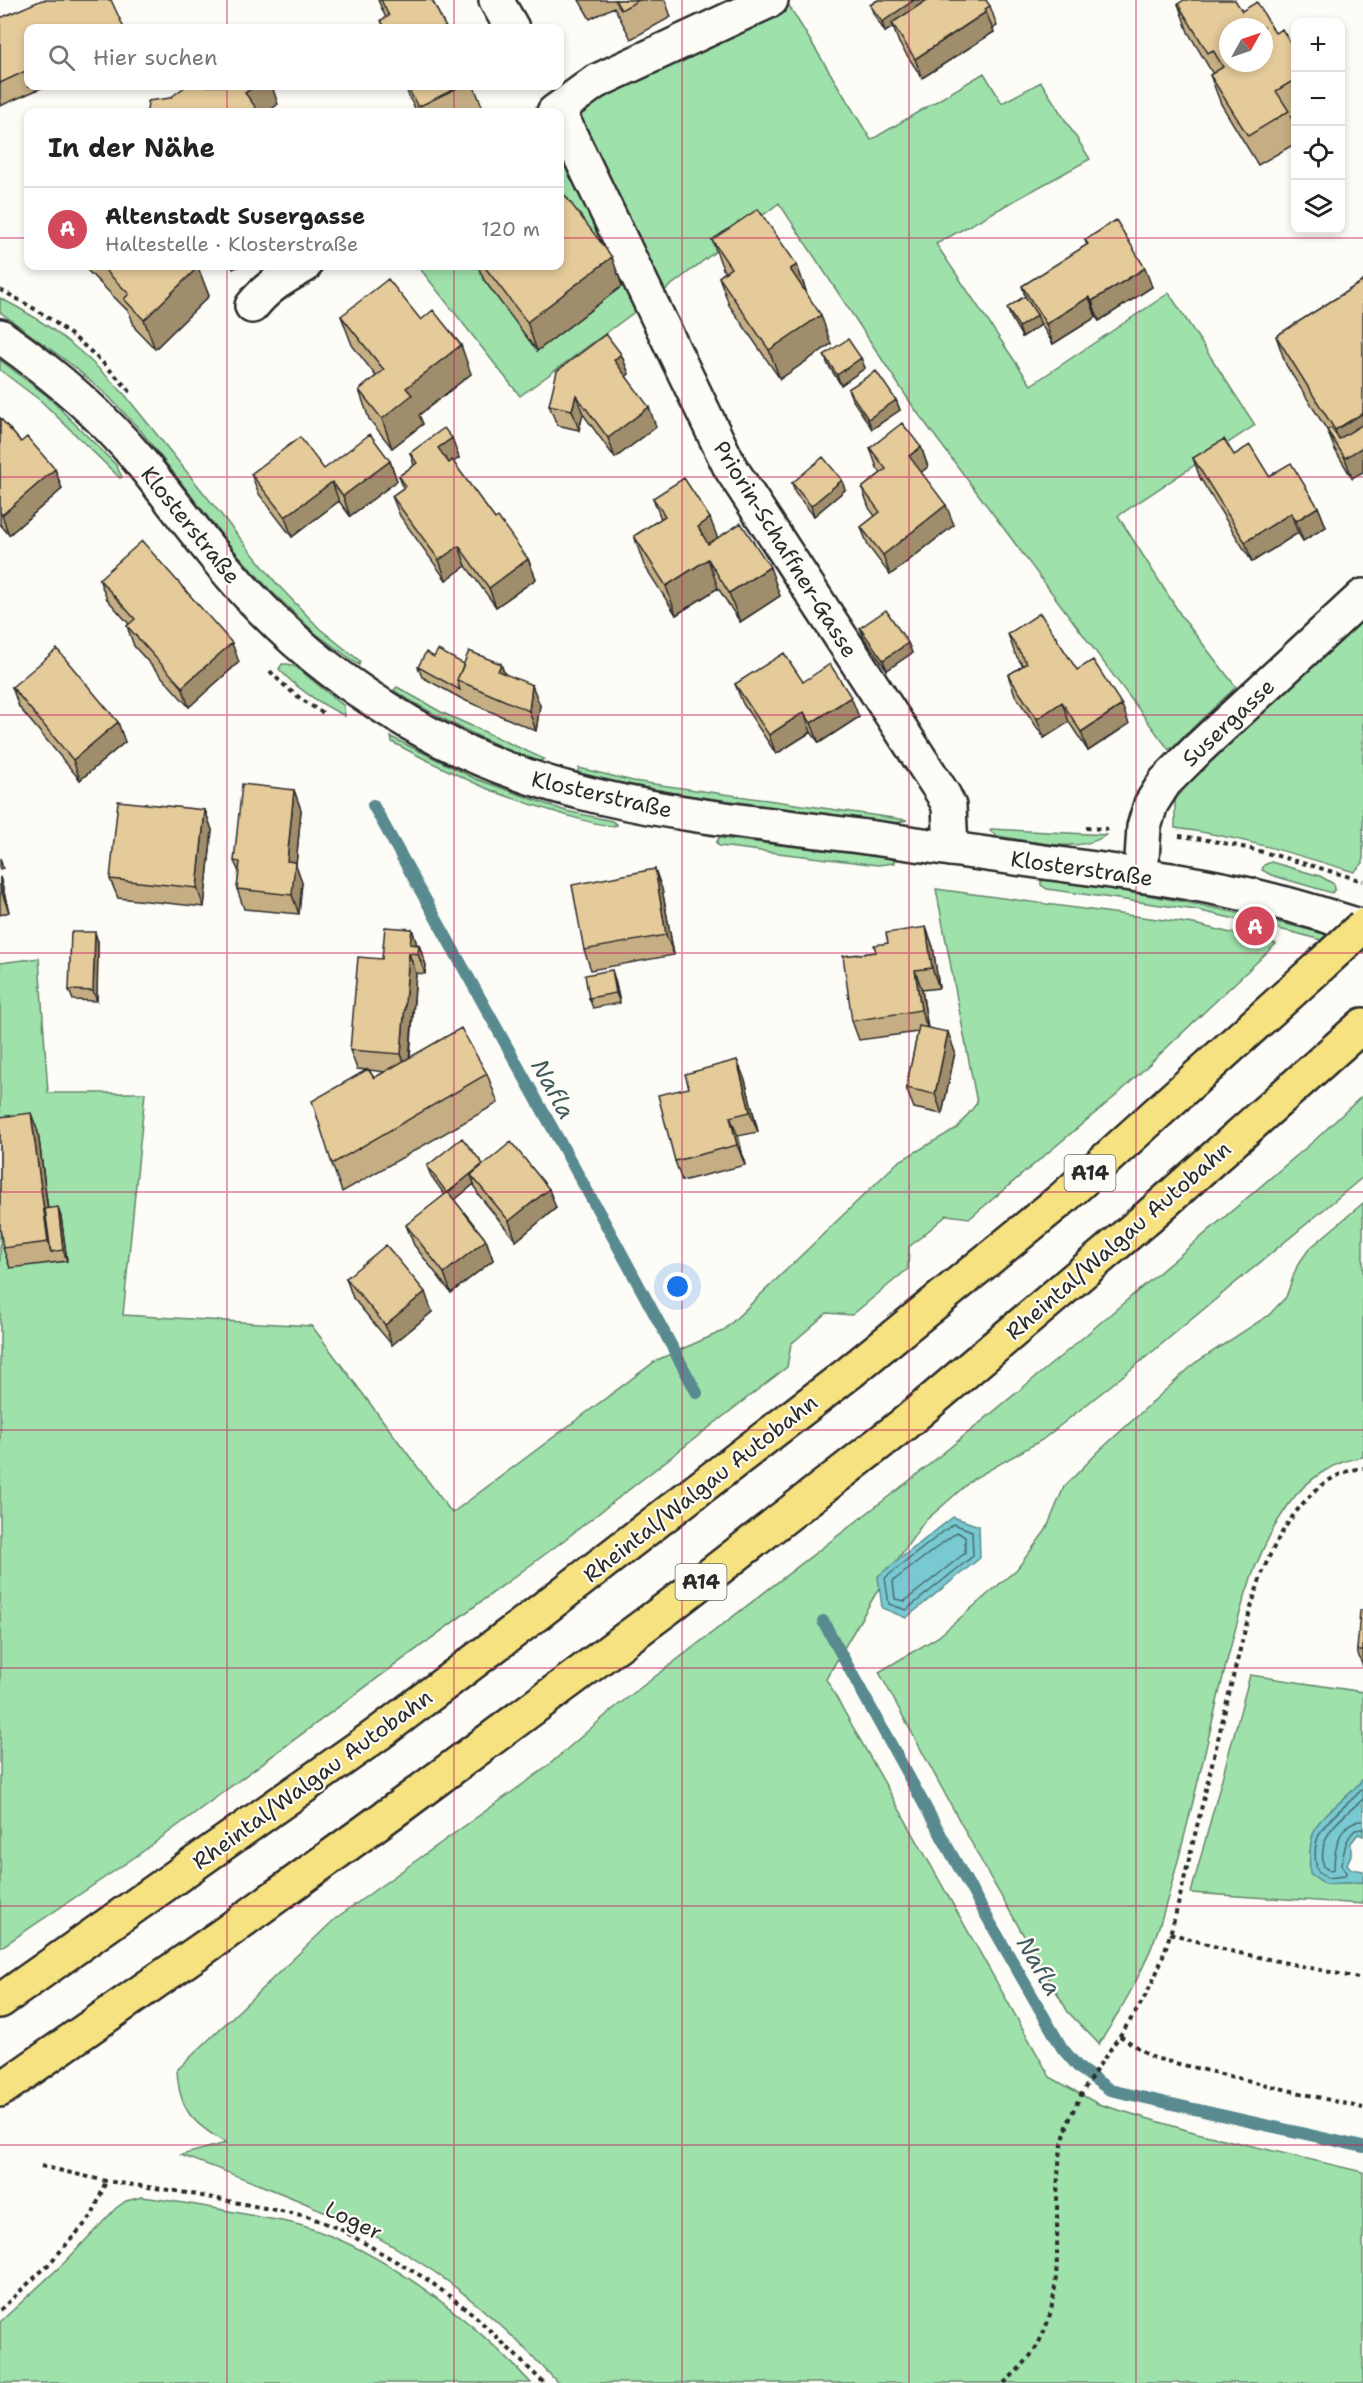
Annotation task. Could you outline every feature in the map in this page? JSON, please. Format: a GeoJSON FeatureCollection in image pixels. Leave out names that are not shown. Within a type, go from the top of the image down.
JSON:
{"type":"FeatureCollection","features":[{"type":"Feature","properties":{"kind":"highway","name":"Rheintal/Walgau Autobahn"},"geometry":{"type":"LineString","coordinates":[[0,2001],[378,1734],[849,1373],[1062,1199],[1363,927]]}},
{"type":"Feature","properties":{"kind":"highway","name":"Rheintal/Walgau Autobahn"},"geometry":{"type":"LineString","coordinates":[[0,2090],[224,1934],[402,1805],[669,1607],[904,1424],[1149,1216],[1363,1025]]}},
{"type":"Feature","properties":{"kind":"street"},"geometry":{"type":"LineString","coordinates":[[496,0],[510,24]]}},
{"type":"Feature","properties":{"kind":"street"},"geometry":{"type":"LineString","coordinates":[[555,107],[595,82],[771,0]]}},
{"type":"Feature","properties":{"kind":"street","name":"Priorin-Schaffner-Gasse"},"geometry":{"type":"LineString","coordinates":[[564,126],[730,467],[943,794],[949,806],[951,849]]}},
{"type":"Feature","properties":{"kind":"street"},"geometry":{"type":"LineString","coordinates":[[252,306],[261,294],[276,281],[297,270]]}},
{"type":"Feature","properties":{"kind":"street","name":"Klosterstraße"},"geometry":{"type":"LineString","coordinates":[[0,336],[62,382],[96,414],[137,458],[226,570],[264,611],[333,672],[413,725],[459,750],[506,770],[563,789],[607,800],[661,810],[1141,875],[1272,900],[1363,927]]}},
{"type":"Feature","properties":{"kind":"street","name":"Susergasse"},"geometry":{"type":"LineString","coordinates":[[1141,875],[1144,833],[1151,804],[1165,782],[1363,596]]}},
{"type":"Feature","properties":{"kind":"path"},"geometry":{"type":"LineString","coordinates":[[0,290],[69,331],[118,377],[137,399]]}},
{"type":"Feature","properties":{"kind":"path"},"geometry":{"type":"LineString","coordinates":[[268,669],[306,704],[326,715]]}},
{"type":"Feature","properties":{"kind":"path"},"geometry":{"type":"LineString","coordinates":[[1079,827],[1216,840],[1363,881]]}},
{"type":"Feature","properties":{"kind":"path"},"geometry":{"type":"LineString","coordinates":[[1004,2383],[1036,2348],[1053,2301],[1058,2165],[1064,2134],[1083,2091],[1120,2036],[1158,1970],[1170,1933],[1246,1627],[1269,1558],[1297,1511],[1316,1491],[1333,1478],[1363,1468]]}},
{"type":"Feature","properties":{"kind":"path"},"geometry":{"type":"LineString","coordinates":[[1170,1933],[1230,1951],[1363,1979]]}},
{"type":"Feature","properties":{"kind":"path"},"geometry":{"type":"LineString","coordinates":[[1120,2036],[1154,2058],[1363,2108]]}},
{"type":"Feature","properties":{"kind":"path","name":"Loger"},"geometry":{"type":"LineString","coordinates":[[41,2166],[106,2181],[176,2191],[307,2216],[342,2230],[428,2280],[473,2313],[544,2383]]}},
{"type":"Feature","properties":{"kind":"path"},"geometry":{"type":"LineString","coordinates":[[0,2310],[48,2265],[92,2217],[106,2181]]}},
{"type":"Feature","properties":{"kind":"green space"},"geometry":{"type":"Polygon","coordinates":[[[788,4],[871,140],[984,73],[1002,103],[1041,82],[1090,159],[936,244],[1031,385],[1169,293],[1255,425],[1118,516],[1182,617],[1236,687],[1169,750],[914,408],[779,203],[661,293],[575,131],[580,109],[719,36],[788,4]]]}},
{"type":"Feature","properties":{"kind":"green space"},"geometry":{"type":"Polygon","coordinates":[[[564,163],[573,172],[640,308],[520,396],[421,270],[564,270],[564,163]]]}},
{"type":"Feature","properties":{"kind":"green space"},"geometry":{"type":"Polygon","coordinates":[[[0,298],[36,318],[67,340],[125,395],[277,584],[320,629],[360,661],[359,665],[315,633],[269,589],[232,548],[141,431],[109,397],[72,365],[0,312],[0,298]]]}},
{"type":"Feature","properties":{"kind":"green space"},"geometry":{"type":"Polygon","coordinates":[[[0,360],[47,396],[116,465],[122,477],[120,478],[41,401],[0,370],[0,360]]]}},
{"type":"Feature","properties":{"kind":"green space"},"geometry":{"type":"Polygon","coordinates":[[[1363,618],[1363,863],[1354,872],[1288,852],[1198,831],[1175,828],[1175,799],[1178,790],[1363,618]]]}},
{"type":"Feature","properties":{"kind":"green space"},"geometry":{"type":"Polygon","coordinates":[[[282,664],[296,667],[344,706],[345,716],[301,689],[279,669],[282,664]]]}},
{"type":"Feature","properties":{"kind":"green space"},"geometry":{"type":"Polygon","coordinates":[[[397,687],[441,712],[544,759],[538,762],[465,730],[396,692],[394,690],[397,687]]]}},
{"type":"Feature","properties":{"kind":"green space"},"geometry":{"type":"Polygon","coordinates":[[[391,737],[476,779],[566,811],[612,821],[617,825],[576,818],[488,789],[392,742],[391,737]]]}},
{"type":"Feature","properties":{"kind":"green space"},"geometry":{"type":"Polygon","coordinates":[[[579,768],[633,781],[907,820],[896,823],[679,794],[585,776],[577,772],[579,768]]]}},
{"type":"Feature","properties":{"kind":"green space"},"geometry":{"type":"Polygon","coordinates":[[[991,829],[1106,835],[1095,841],[1068,845],[997,836],[990,831],[991,829]]]}},
{"type":"Feature","properties":{"kind":"green space"},"geometry":{"type":"Polygon","coordinates":[[[719,838],[892,858],[895,863],[878,865],[719,846],[716,843],[719,838]]]}},
{"type":"Feature","properties":{"kind":"green space"},"geometry":{"type":"Polygon","coordinates":[[[1271,862],[1320,876],[1334,884],[1335,889],[1332,893],[1271,875],[1262,870],[1264,865],[1271,862]]]}},
{"type":"Feature","properties":{"kind":"green space"},"geometry":{"type":"Polygon","coordinates":[[[1041,881],[1125,891],[1244,914],[1363,944],[1363,952],[1296,933],[1196,910],[1047,889],[1041,885],[1041,881]]]}},
{"type":"Feature","properties":{"kind":"green space"},"geometry":{"type":"Polygon","coordinates":[[[936,889],[1194,924],[1276,944],[1118,1094],[970,1218],[947,1215],[909,1247],[908,1269],[852,1315],[827,1313],[791,1344],[787,1367],[559,1544],[138,1855],[0,1948],[0,963],[39,958],[48,1093],[145,1093],[123,1315],[312,1326],[452,1513],[657,1360],[723,1331],[898,1162],[957,1128],[977,1103],[936,889]]]}},
{"type":"Feature","properties":{"kind":"green space"},"geometry":{"type":"Polygon","coordinates":[[[1363,1095],[1363,1177],[1134,1367],[1042,1440],[973,1479],[924,1522],[886,1576],[826,1679],[1050,2077],[1098,2104],[1197,2133],[1363,2172],[1363,2383],[558,2383],[483,2309],[404,2252],[374,2235],[311,2206],[181,2155],[226,2143],[204,2129],[190,2114],[181,2095],[177,2070],[336,1918],[544,1769],[613,1709],[914,1477],[1066,1352],[1315,1140],[1363,1095]]]}},
{"type":"Feature","properties":{"kind":"green space"},"geometry":{"type":"Polygon","coordinates":[[[1363,1203],[1363,1457],[1331,1467],[1296,1495],[1276,1524],[1255,1567],[1234,1635],[1187,1827],[1157,1932],[1136,1981],[1099,2044],[1068,2012],[990,1877],[879,1672],[938,1637],[1017,1569],[1046,1530],[1064,1487],[1098,1452],[1195,1363],[1269,1315],[1286,1297],[1297,1266],[1309,1249],[1363,1203]]]}},
{"type":"Feature","properties":{"kind":"green space"},"geometry":{"type":"Polygon","coordinates":[[[1250,1675],[1363,1692],[1363,1779],[1356,1787],[1325,1884],[1363,1882],[1363,1904],[1191,1893],[1250,1675]]]}},
{"type":"Feature","properties":{"kind":"green space"},"geometry":{"type":"Polygon","coordinates":[[[142,2197],[290,2223],[334,2237],[396,2270],[426,2291],[483,2336],[531,2383],[0,2383],[0,2322],[65,2262],[116,2208],[126,2201],[142,2197]]]}},
{"type":"Feature","properties":{"kind":"water"},"geometry":{"type":"Polygon","coordinates":[[[953,1517],[979,1526],[980,1558],[906,1618],[882,1608],[878,1576],[953,1517]]]}},
{"type":"Feature","properties":{"kind":"water"},"geometry":{"type":"Polygon","coordinates":[[[1363,1779],[1363,1836],[1358,1834],[1351,1843],[1351,1855],[1347,1864],[1351,1869],[1363,1871],[1363,1882],[1325,1884],[1310,1873],[1312,1838],[1323,1818],[1363,1779]]]}},
{"type":"Feature","properties":{"kind":"building"},"geometry":{"type":"Polygon","coordinates":[[[42,0],[111,0],[122,24],[24,24],[24,72],[0,83],[0,18],[42,0]]]}},
{"type":"Feature","properties":{"kind":"building"},"geometry":{"type":"Polygon","coordinates":[[[381,0],[432,0],[444,24],[383,24],[381,20],[389,16],[381,0]]]}},
{"type":"Feature","properties":{"kind":"building"},"geometry":{"type":"Polygon","coordinates":[[[615,0],[639,0],[621,10],[615,0]]]}},
{"type":"Feature","properties":{"kind":"building"},"geometry":{"type":"Polygon","coordinates":[[[878,0],[914,0],[882,22],[870,5],[878,0]]]}},
{"type":"Feature","properties":{"kind":"building"},"geometry":{"type":"Polygon","coordinates":[[[927,0],[986,0],[990,6],[985,9],[986,12],[915,59],[892,23],[927,0]]]}},
{"type":"Feature","properties":{"kind":"building"},"geometry":{"type":"Polygon","coordinates":[[[1184,0],[1235,0],[1242,11],[1257,2],[1266,18],[1219,18],[1219,60],[1213,50],[1208,53],[1178,4],[1184,0]]]}},
{"type":"Feature","properties":{"kind":"building"},"geometry":{"type":"Polygon","coordinates":[[[1282,29],[1291,44],[1291,82],[1276,91],[1289,111],[1248,136],[1210,75],[1219,69],[1219,72],[1273,72],[1273,30],[1275,33],[1282,29]]]}},
{"type":"Feature","properties":{"kind":"building"},"geometry":{"type":"Polygon","coordinates":[[[181,90],[249,90],[245,93],[256,108],[147,108],[148,101],[170,98],[181,90]]]}},
{"type":"Feature","properties":{"kind":"building"},"geometry":{"type":"Polygon","coordinates":[[[409,90],[453,90],[418,107],[409,90]]]}},
{"type":"Feature","properties":{"kind":"building"},"geometry":{"type":"Polygon","coordinates":[[[564,194],[612,257],[527,322],[487,270],[564,270],[564,194]]]}},
{"type":"Feature","properties":{"kind":"building"},"geometry":{"type":"Polygon","coordinates":[[[758,209],[797,265],[790,269],[821,315],[769,350],[719,277],[731,268],[712,240],[758,209]]]}},
{"type":"Feature","properties":{"kind":"building"},"geometry":{"type":"Polygon","coordinates":[[[1116,220],[1145,268],[1092,301],[1089,297],[1046,324],[1022,286],[1088,244],[1085,240],[1116,220]]]}},
{"type":"Feature","properties":{"kind":"building"},"geometry":{"type":"Polygon","coordinates":[[[105,270],[195,270],[144,320],[124,299],[129,294],[105,270]]]}},
{"type":"Feature","properties":{"kind":"building"},"geometry":{"type":"Polygon","coordinates":[[[388,279],[421,320],[433,310],[461,345],[406,388],[412,395],[382,419],[359,390],[384,370],[341,316],[388,279]]]}},
{"type":"Feature","properties":{"kind":"building"},"geometry":{"type":"Polygon","coordinates":[[[1363,281],[1363,413],[1335,430],[1276,336],[1363,281]]]}},
{"type":"Feature","properties":{"kind":"building"},"geometry":{"type":"Polygon","coordinates":[[[1025,296],[1037,315],[1019,327],[1007,308],[1025,296]]]}},
{"type":"Feature","properties":{"kind":"building"},"geometry":{"type":"Polygon","coordinates":[[[606,334],[621,354],[614,360],[649,407],[608,438],[576,395],[572,410],[549,405],[557,371],[606,334]]]}},
{"type":"Feature","properties":{"kind":"building"},"geometry":{"type":"Polygon","coordinates":[[[848,339],[861,358],[837,375],[824,355],[848,339]]]}},
{"type":"Feature","properties":{"kind":"building"},"geometry":{"type":"Polygon","coordinates":[[[876,371],[896,400],[868,419],[848,389],[876,371]]]}},
{"type":"Feature","properties":{"kind":"building"},"geometry":{"type":"Polygon","coordinates":[[[0,418],[21,442],[27,437],[55,469],[2,515],[0,512],[0,418]]]}},
{"type":"Feature","properties":{"kind":"building"},"geometry":{"type":"Polygon","coordinates":[[[902,423],[921,447],[909,456],[946,505],[883,555],[861,527],[880,512],[862,488],[886,469],[870,448],[902,423]]]}},
{"type":"Feature","properties":{"kind":"building"},"geometry":{"type":"Polygon","coordinates":[[[1363,424],[1363,447],[1345,458],[1327,430],[1331,428],[1339,439],[1363,424]]]}},
{"type":"Feature","properties":{"kind":"building"},"geometry":{"type":"Polygon","coordinates":[[[444,428],[452,438],[438,448],[449,463],[452,460],[495,519],[498,517],[528,559],[489,588],[459,546],[439,560],[392,496],[406,486],[399,476],[417,463],[410,453],[444,428]]]}},
{"type":"Feature","properties":{"kind":"building"},"geometry":{"type":"Polygon","coordinates":[[[370,434],[390,461],[343,496],[332,482],[285,517],[251,474],[300,437],[324,469],[370,434]]]}},
{"type":"Feature","properties":{"kind":"building"},"geometry":{"type":"Polygon","coordinates":[[[1224,439],[1234,455],[1250,445],[1269,476],[1291,463],[1318,507],[1296,521],[1291,513],[1245,542],[1193,458],[1224,439]]]}},
{"type":"Feature","properties":{"kind":"building"},"geometry":{"type":"Polygon","coordinates":[[[823,457],[842,480],[811,506],[792,483],[823,457]]]}},
{"type":"Feature","properties":{"kind":"building"},"geometry":{"type":"Polygon","coordinates":[[[684,478],[710,518],[698,527],[708,544],[741,523],[770,567],[729,593],[708,559],[666,586],[634,536],[665,516],[653,498],[684,478]]]}},
{"type":"Feature","properties":{"kind":"building"},"geometry":{"type":"Polygon","coordinates":[[[142,541],[232,643],[182,687],[127,626],[135,619],[99,579],[142,541]]]}},
{"type":"Feature","properties":{"kind":"building"},"geometry":{"type":"Polygon","coordinates":[[[886,610],[908,643],[883,660],[860,628],[886,610]]]}},
{"type":"Feature","properties":{"kind":"building"},"geometry":{"type":"Polygon","coordinates":[[[1040,613],[1077,670],[1093,660],[1122,705],[1081,732],[1062,702],[1037,719],[1008,675],[1027,663],[1008,634],[1040,613]]]}},
{"type":"Feature","properties":{"kind":"building"},"geometry":{"type":"Polygon","coordinates":[[[57,649],[118,722],[73,760],[12,687],[57,649]]]}},
{"type":"Feature","properties":{"kind":"building"},"geometry":{"type":"Polygon","coordinates":[[[438,650],[464,664],[457,680],[460,690],[418,667],[426,652],[434,657],[438,650]]]}},
{"type":"Feature","properties":{"kind":"building"},"geometry":{"type":"Polygon","coordinates":[[[469,651],[501,664],[498,671],[532,685],[529,711],[457,680],[469,651]]]}},
{"type":"Feature","properties":{"kind":"building"},"geometry":{"type":"Polygon","coordinates":[[[784,653],[803,682],[830,664],[851,697],[811,723],[804,712],[769,735],[735,684],[784,653]]]}},
{"type":"Feature","properties":{"kind":"building"},"geometry":{"type":"Polygon","coordinates":[[[242,784],[294,790],[287,861],[295,862],[292,895],[237,889],[240,862],[234,861],[242,784]]]}},
{"type":"Feature","properties":{"kind":"building"},"geometry":{"type":"Polygon","coordinates":[[[118,801],[205,810],[197,888],[110,879],[118,801]]]}},
{"type":"Feature","properties":{"kind":"building"},"geometry":{"type":"Polygon","coordinates":[[[655,869],[666,935],[584,950],[572,885],[655,869]]]}},
{"type":"Feature","properties":{"kind":"building"},"geometry":{"type":"Polygon","coordinates":[[[385,927],[412,929],[410,944],[419,945],[418,954],[409,953],[401,1054],[350,1050],[358,957],[382,959],[385,927]]]}},
{"type":"Feature","properties":{"kind":"building"},"geometry":{"type":"Polygon","coordinates":[[[926,927],[932,968],[915,970],[921,1010],[852,1021],[843,956],[876,952],[874,945],[888,943],[886,933],[926,927]]]}},
{"type":"Feature","properties":{"kind":"building"},"geometry":{"type":"Polygon","coordinates":[[[71,932],[95,932],[93,991],[69,990],[71,932]]]}},
{"type":"Feature","properties":{"kind":"building"},"geometry":{"type":"Polygon","coordinates":[[[612,970],[616,993],[589,998],[585,975],[612,970]]]}},
{"type":"Feature","properties":{"kind":"building"},"geometry":{"type":"Polygon","coordinates":[[[919,1026],[948,1032],[935,1094],[906,1088],[919,1026]]]}},
{"type":"Feature","properties":{"kind":"building"},"geometry":{"type":"Polygon","coordinates":[[[461,1028],[487,1074],[332,1164],[312,1101],[368,1069],[374,1078],[461,1028]]]}},
{"type":"Feature","properties":{"kind":"building"},"geometry":{"type":"Polygon","coordinates":[[[737,1060],[750,1112],[730,1117],[737,1145],[675,1161],[658,1095],[689,1088],[685,1074],[737,1060]]]}},
{"type":"Feature","properties":{"kind":"building"},"geometry":{"type":"Polygon","coordinates":[[[31,1113],[48,1242],[3,1248],[0,1228],[0,1117],[31,1113]]]}},
{"type":"Feature","properties":{"kind":"building"},"geometry":{"type":"Polygon","coordinates":[[[462,1138],[483,1164],[447,1193],[427,1166],[462,1138]]]}},
{"type":"Feature","properties":{"kind":"building"},"geometry":{"type":"Polygon","coordinates":[[[511,1142],[549,1189],[509,1221],[471,1175],[511,1142]]]}},
{"type":"Feature","properties":{"kind":"building"},"geometry":{"type":"Polygon","coordinates":[[[448,1192],[486,1240],[444,1273],[406,1225],[448,1192]]]}},
{"type":"Feature","properties":{"kind":"building"},"geometry":{"type":"Polygon","coordinates":[[[58,1207],[63,1250],[51,1252],[45,1209],[58,1207]]]}},
{"type":"Feature","properties":{"kind":"building"},"geometry":{"type":"Polygon","coordinates":[[[386,1245],[425,1292],[385,1325],[346,1278],[386,1245]]]}},
{"type":"Feature","properties":{"kind":"building"},"geometry":{"type":"Polygon","coordinates":[[[1360,1610],[1363,1610],[1363,1651],[1357,1651],[1360,1610]]]}},
{"type":"Feature","properties":{"kind":"waterway","name":"Nafla"},"geometry":{"type":"LineString","coordinates":[[373,805],[697,1393]]}},
{"type":"Feature","properties":{"kind":"waterway","name":"Nafla"},"geometry":{"type":"LineString","coordinates":[[823,1621],[963,1875],[1062,2048],[1079,2068],[1110,2090],[1363,2147]]}},
{"type":"Feature","properties":{"kind":"place","name":"Altenstadt Susergasse"},"geometry":{"type":"Point","coordinates":[1255,926]}}]}
